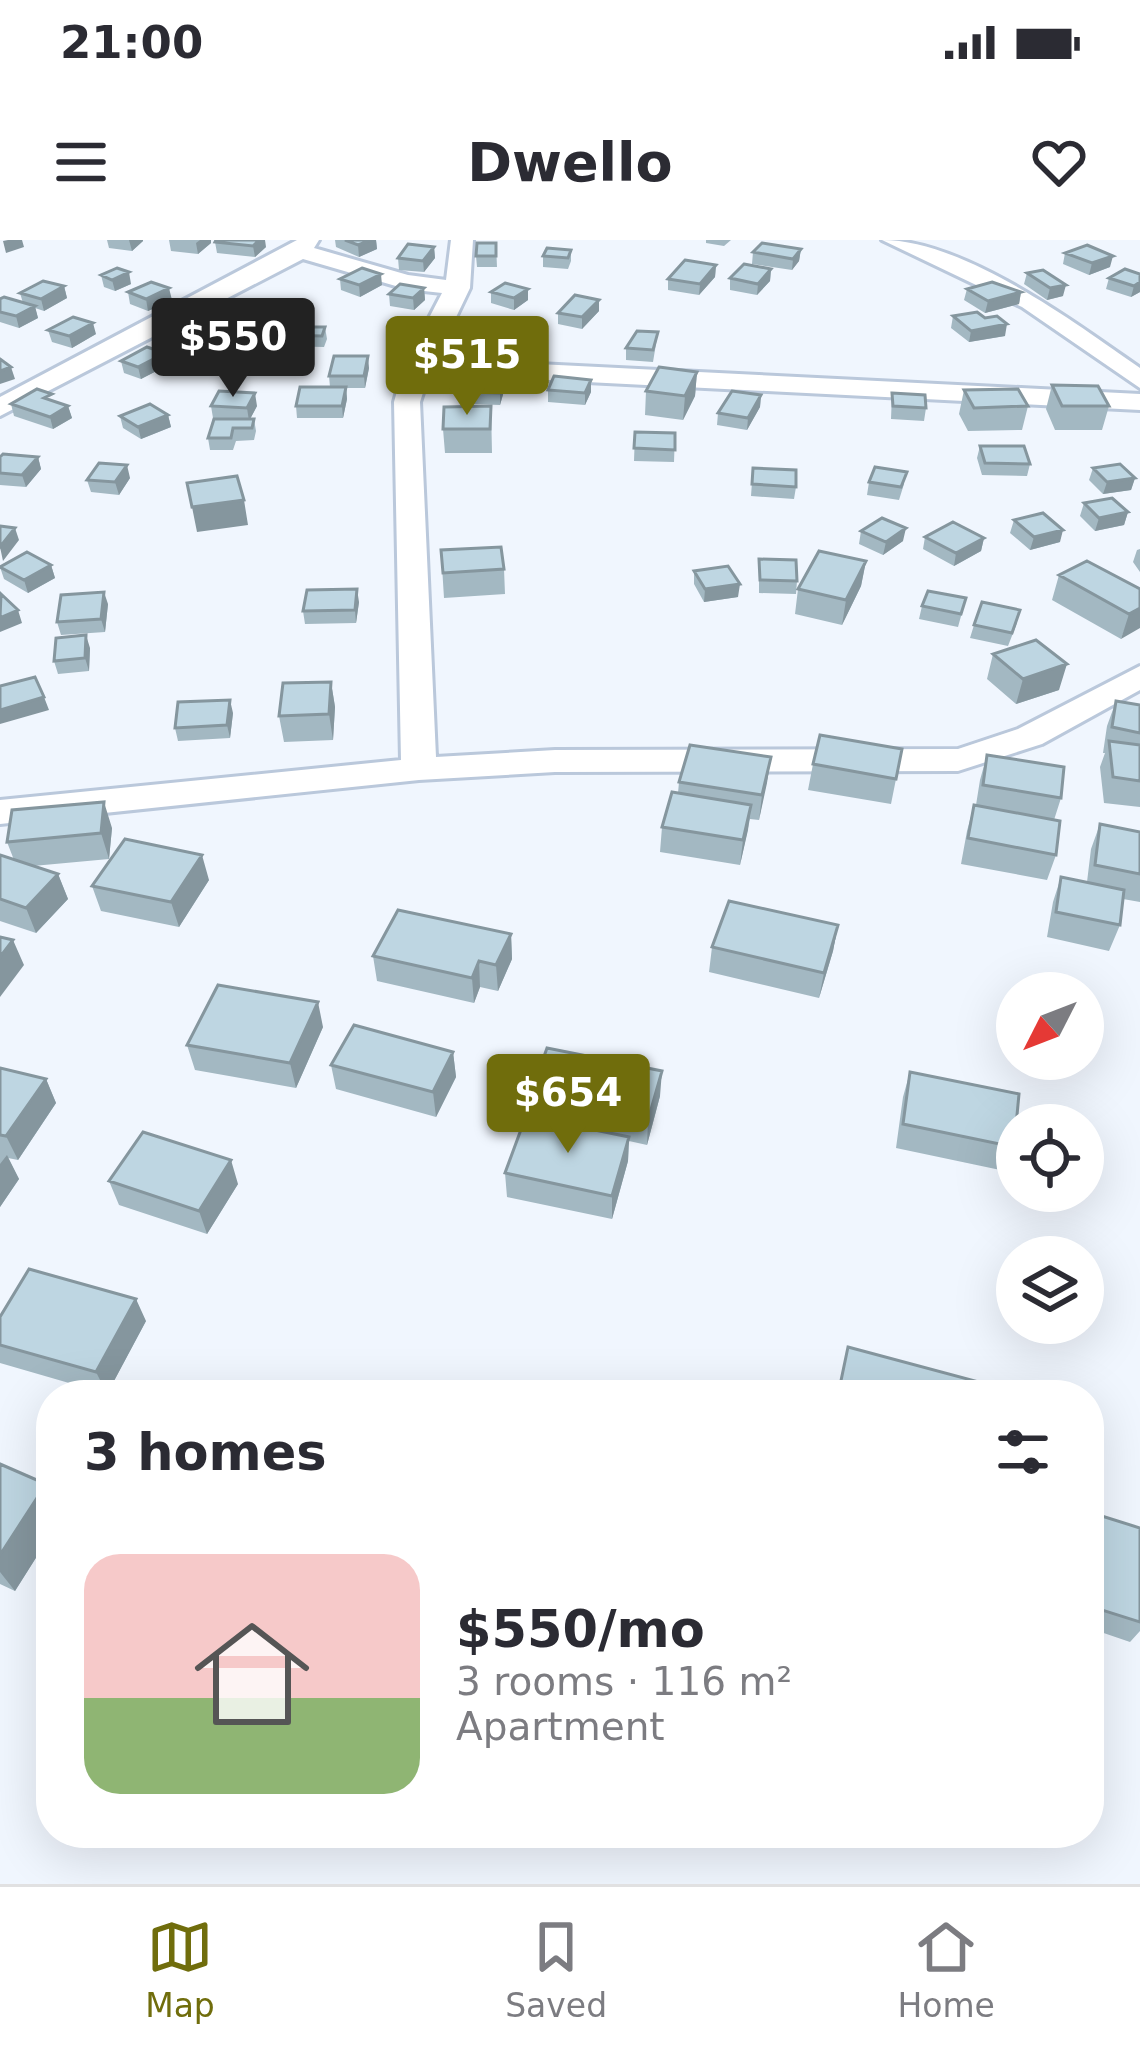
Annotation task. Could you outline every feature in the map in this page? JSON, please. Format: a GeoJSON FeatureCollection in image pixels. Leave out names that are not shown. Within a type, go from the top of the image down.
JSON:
{"type":"FeatureCollection","features":[{"type":"Feature","properties":{"kind":"street"},"geometry":{"type":"LineString","coordinates":[[419,769],[407,402],[416,366],[448,317],[458,288],[462,240]]}},
{"type":"Feature","properties":{"kind":"street"},"geometry":{"type":"LineString","coordinates":[[893,240],[1030,302],[1140,380]]}},
{"type":"Feature","properties":{"kind":"street"},"geometry":{"type":"LineString","coordinates":[[0,408],[304,246],[406,282],[458,288]]}},
{"type":"Feature","properties":{"kind":"street"},"geometry":{"type":"LineString","coordinates":[[416,366],[1140,401]]}},
{"type":"Feature","properties":{"kind":"street"},"geometry":{"type":"LineString","coordinates":[[0,812],[419,769],[653,757],[958,760],[998,752],[1043,734],[1140,676]]}},
{"type":"Feature","properties":{"kind":"building"},"geometry":{"type":"Polygon","coordinates":[[[216,240],[259,240],[253,246],[216,240]]]}},
{"type":"Feature","properties":{"kind":"building"},"geometry":{"type":"Polygon","coordinates":[[[477,243],[496,243],[496,256],[476,256],[477,243]]]}},
{"type":"Feature","properties":{"kind":"building"},"geometry":{"type":"Polygon","coordinates":[[[762,243],[801,249],[793,259],[753,252],[762,243]]]}},
{"type":"Feature","properties":{"kind":"building"},"geometry":{"type":"Polygon","coordinates":[[[408,244],[434,247],[423,261],[398,258],[408,244]]]}},
{"type":"Feature","properties":{"kind":"building"},"geometry":{"type":"Polygon","coordinates":[[[1087,245],[1113,256],[1092,263],[1065,253],[1087,245]]]}},
{"type":"Feature","properties":{"kind":"building"},"geometry":{"type":"Polygon","coordinates":[[[547,248],[571,250],[568,258],[543,256],[547,248]]]}},
{"type":"Feature","properties":{"kind":"building"},"geometry":{"type":"Polygon","coordinates":[[[685,260],[716,265],[700,284],[668,279],[685,260]]]}},
{"type":"Feature","properties":{"kind":"building"},"geometry":{"type":"Polygon","coordinates":[[[744,264],[771,269],[758,284],[730,278],[744,264]]]}},
{"type":"Feature","properties":{"kind":"building"},"geometry":{"type":"Polygon","coordinates":[[[117,268],[129,272],[112,280],[101,275],[117,268]]]}},
{"type":"Feature","properties":{"kind":"building"},"geometry":{"type":"Polygon","coordinates":[[[362,268],[381,274],[359,285],[340,279],[362,268]]]}},
{"type":"Feature","properties":{"kind":"building"},"geometry":{"type":"Polygon","coordinates":[[[1125,269],[1140,274],[1140,282],[1134,286],[1109,278],[1125,269]]]}},
{"type":"Feature","properties":{"kind":"building"},"geometry":{"type":"Polygon","coordinates":[[[1043,270],[1066,285],[1050,288],[1027,273],[1043,270]]]}},
{"type":"Feature","properties":{"kind":"building"},"geometry":{"type":"Polygon","coordinates":[[[43,281],[64,286],[41,299],[20,293],[43,281]]]}},
{"type":"Feature","properties":{"kind":"building"},"geometry":{"type":"Polygon","coordinates":[[[151,282],[169,288],[146,299],[128,292],[151,282]]]}},
{"type":"Feature","properties":{"kind":"building"},"geometry":{"type":"Polygon","coordinates":[[[992,282],[1021,292],[988,301],[967,289],[992,282]]]}},
{"type":"Feature","properties":{"kind":"building"},"geometry":{"type":"Polygon","coordinates":[[[505,283],[528,289],[514,298],[491,292],[505,283]]]}},
{"type":"Feature","properties":{"kind":"building"},"geometry":{"type":"Polygon","coordinates":[[[400,284],[424,288],[413,298],[389,294],[400,284]]]}},
{"type":"Feature","properties":{"kind":"building"},"geometry":{"type":"Polygon","coordinates":[[[575,295],[599,300],[582,317],[558,313],[575,295]]]}},
{"type":"Feature","properties":{"kind":"building"},"geometry":{"type":"Polygon","coordinates":[[[4,297],[35,306],[16,316],[0,312],[4,297]]]}},
{"type":"Feature","properties":{"kind":"building"},"geometry":{"type":"Polygon","coordinates":[[[977,312],[985,318],[997,316],[1007,324],[971,331],[953,316],[977,312]]]}},
{"type":"Feature","properties":{"kind":"building"},"geometry":{"type":"Polygon","coordinates":[[[284,316],[312,317],[309,327],[325,327],[322,336],[276,335],[284,316]]]}},
{"type":"Feature","properties":{"kind":"building"},"geometry":{"type":"Polygon","coordinates":[[[73,317],[93,323],[69,336],[48,330],[73,317]]]}},
{"type":"Feature","properties":{"kind":"building"},"geometry":{"type":"Polygon","coordinates":[[[236,319],[251,328],[210,341],[196,332],[236,319]]]}},
{"type":"Feature","properties":{"kind":"building"},"geometry":{"type":"Polygon","coordinates":[[[637,331],[658,332],[653,350],[626,348],[637,331]]]}},
{"type":"Feature","properties":{"kind":"building"},"geometry":{"type":"Polygon","coordinates":[[[147,347],[165,353],[138,367],[121,361],[147,347]]]}},
{"type":"Feature","properties":{"kind":"building"},"geometry":{"type":"Polygon","coordinates":[[[334,356],[368,356],[364,376],[329,376],[334,356]]]}},
{"type":"Feature","properties":{"kind":"building"},"geometry":{"type":"Polygon","coordinates":[[[659,367],[697,372],[685,396],[646,391],[659,367]]]}},
{"type":"Feature","properties":{"kind":"building"},"geometry":{"type":"Polygon","coordinates":[[[478,371],[505,372],[500,393],[472,392],[478,371]]]}},
{"type":"Feature","properties":{"kind":"building"},"geometry":{"type":"Polygon","coordinates":[[[554,376],[591,380],[585,393],[548,390],[554,376]]]}},
{"type":"Feature","properties":{"kind":"building"},"geometry":{"type":"Polygon","coordinates":[[[1052,385],[1098,386],[1109,406],[1062,406],[1052,385]]]}},
{"type":"Feature","properties":{"kind":"building"},"geometry":{"type":"Polygon","coordinates":[[[300,387],[346,387],[342,406],[296,406],[300,387]]]}},
{"type":"Feature","properties":{"kind":"building"},"geometry":{"type":"Polygon","coordinates":[[[37,389],[52,394],[44,398],[68,406],[50,417],[11,404],[37,389]]]}},
{"type":"Feature","properties":{"kind":"building"},"geometry":{"type":"Polygon","coordinates":[[[1018,389],[1028,406],[974,408],[964,390],[1018,389]]]}},
{"type":"Feature","properties":{"kind":"building"},"geometry":{"type":"Polygon","coordinates":[[[219,391],[255,393],[247,408],[211,406],[219,391]]]}},
{"type":"Feature","properties":{"kind":"building"},"geometry":{"type":"Polygon","coordinates":[[[732,391],[761,395],[748,418],[718,413],[732,391]]]}},
{"type":"Feature","properties":{"kind":"building"},"geometry":{"type":"Polygon","coordinates":[[[892,393],[925,395],[926,408],[893,406],[892,393]]]}},
{"type":"Feature","properties":{"kind":"building"},"geometry":{"type":"Polygon","coordinates":[[[150,404],[168,415],[138,427],[120,416],[150,404]]]}},
{"type":"Feature","properties":{"kind":"building"},"geometry":{"type":"Polygon","coordinates":[[[491,406],[490,429],[443,429],[444,407],[491,406]]]}},
{"type":"Feature","properties":{"kind":"building"},"geometry":{"type":"Polygon","coordinates":[[[214,419],[254,419],[252,428],[233,428],[231,438],[208,438],[214,419]]]}},
{"type":"Feature","properties":{"kind":"building"},"geometry":{"type":"Polygon","coordinates":[[[635,432],[675,433],[675,450],[634,448],[635,432]]]}},
{"type":"Feature","properties":{"kind":"building"},"geometry":{"type":"Polygon","coordinates":[[[980,446],[1024,446],[1030,464],[985,463],[980,446]]]}},
{"type":"Feature","properties":{"kind":"building"},"geometry":{"type":"Polygon","coordinates":[[[3,454],[38,457],[22,475],[0,473],[3,454]]]}},
{"type":"Feature","properties":{"kind":"building"},"geometry":{"type":"Polygon","coordinates":[[[99,463],[127,465],[115,482],[87,480],[99,463]]]}},
{"type":"Feature","properties":{"kind":"building"},"geometry":{"type":"Polygon","coordinates":[[[1120,464],[1135,478],[1107,482],[1093,468],[1120,464]]]}},
{"type":"Feature","properties":{"kind":"building"},"geometry":{"type":"Polygon","coordinates":[[[875,467],[907,472],[901,487],[869,482],[875,467]]]}},
{"type":"Feature","properties":{"kind":"building"},"geometry":{"type":"Polygon","coordinates":[[[753,468],[796,470],[796,487],[752,484],[753,468]]]}},
{"type":"Feature","properties":{"kind":"building"},"geometry":{"type":"Polygon","coordinates":[[[237,476],[244,500],[192,507],[187,483],[237,476]]]}},
{"type":"Feature","properties":{"kind":"building"},"geometry":{"type":"Polygon","coordinates":[[[1112,498],[1128,512],[1099,518],[1084,503],[1112,498]]]}},
{"type":"Feature","properties":{"kind":"building"},"geometry":{"type":"Polygon","coordinates":[[[1043,513],[1063,530],[1034,537],[1014,520],[1043,513]]]}},
{"type":"Feature","properties":{"kind":"building"},"geometry":{"type":"Polygon","coordinates":[[[882,518],[906,528],[886,542],[861,531],[882,518]]]}},
{"type":"Feature","properties":{"kind":"building"},"geometry":{"type":"Polygon","coordinates":[[[953,522],[984,538],[956,553],[925,537],[953,522]]]}},
{"type":"Feature","properties":{"kind":"building"},"geometry":{"type":"Polygon","coordinates":[[[0,526],[15,528],[0,547],[0,526]]]}},
{"type":"Feature","properties":{"kind":"building"},"geometry":{"type":"Polygon","coordinates":[[[501,547],[504,569],[443,573],[441,550],[501,547]]]}},
{"type":"Feature","properties":{"kind":"building"},"geometry":{"type":"Polygon","coordinates":[[[819,551],[866,561],[846,600],[798,589],[819,551]]]}},
{"type":"Feature","properties":{"kind":"building"},"geometry":{"type":"Polygon","coordinates":[[[27,552],[51,565],[24,580],[0,567],[27,552]]]}},
{"type":"Feature","properties":{"kind":"building"},"geometry":{"type":"Polygon","coordinates":[[[759,559],[796,560],[797,581],[760,580],[759,559]]]}},
{"type":"Feature","properties":{"kind":"building"},"geometry":{"type":"Polygon","coordinates":[[[1087,561],[1140,589],[1140,608],[1129,614],[1059,575],[1087,561]]]}},
{"type":"Feature","properties":{"kind":"building"},"geometry":{"type":"Polygon","coordinates":[[[728,566],[740,584],[705,589],[694,571],[728,566]]]}},
{"type":"Feature","properties":{"kind":"building"},"geometry":{"type":"Polygon","coordinates":[[[357,589],[355,610],[303,611],[307,590],[357,589]]]}},
{"type":"Feature","properties":{"kind":"building"},"geometry":{"type":"Polygon","coordinates":[[[928,591],[966,598],[961,614],[922,606],[928,591]]]}},
{"type":"Feature","properties":{"kind":"building"},"geometry":{"type":"Polygon","coordinates":[[[104,592],[101,619],[57,622],[61,595],[104,592]]]}},
{"type":"Feature","properties":{"kind":"building"},"geometry":{"type":"Polygon","coordinates":[[[1,594],[18,610],[0,618],[1,594]]]}},
{"type":"Feature","properties":{"kind":"building"},"geometry":{"type":"Polygon","coordinates":[[[982,602],[1020,610],[1012,633],[974,625],[982,602]]]}},
{"type":"Feature","properties":{"kind":"building"},"geometry":{"type":"Polygon","coordinates":[[[86,635],[85,658],[54,661],[56,638],[86,635]]]}},
{"type":"Feature","properties":{"kind":"building"},"geometry":{"type":"Polygon","coordinates":[[[1036,640],[1067,664],[1023,679],[993,654],[1036,640]]]}},
{"type":"Feature","properties":{"kind":"building"},"geometry":{"type":"Polygon","coordinates":[[[35,677],[44,697],[0,710],[0,686],[35,677]]]}},
{"type":"Feature","properties":{"kind":"building"},"geometry":{"type":"Polygon","coordinates":[[[331,682],[329,714],[279,716],[283,683],[331,682]]]}},
{"type":"Feature","properties":{"kind":"building"},"geometry":{"type":"Polygon","coordinates":[[[230,700],[227,725],[175,728],[178,702],[230,700]]]}},
{"type":"Feature","properties":{"kind":"building"},"geometry":{"type":"Polygon","coordinates":[[[1116,701],[1140,705],[1140,733],[1112,727],[1116,701]]]}},
{"type":"Feature","properties":{"kind":"building"},"geometry":{"type":"Polygon","coordinates":[[[820,735],[902,749],[896,779],[813,764],[820,735]]]}},
{"type":"Feature","properties":{"kind":"building"},"geometry":{"type":"Polygon","coordinates":[[[1109,741],[1140,745],[1140,781],[1113,777],[1109,741]]]}},
{"type":"Feature","properties":{"kind":"building"},"geometry":{"type":"Polygon","coordinates":[[[690,745],[771,757],[762,795],[679,782],[690,745]]]}},
{"type":"Feature","properties":{"kind":"building"},"geometry":{"type":"Polygon","coordinates":[[[987,755],[1064,767],[1061,798],[983,785],[987,755]]]}},
{"type":"Feature","properties":{"kind":"building"},"geometry":{"type":"Polygon","coordinates":[[[672,792],[751,805],[743,840],[662,827],[672,792]]]}},
{"type":"Feature","properties":{"kind":"building"},"geometry":{"type":"Polygon","coordinates":[[[104,802],[101,833],[7,842],[12,810],[104,802]]]}},
{"type":"Feature","properties":{"kind":"building"},"geometry":{"type":"Polygon","coordinates":[[[974,805],[1060,821],[1056,855],[968,838],[974,805]]]}},
{"type":"Feature","properties":{"kind":"building"},"geometry":{"type":"Polygon","coordinates":[[[1100,824],[1140,832],[1140,874],[1095,865],[1100,824]]]}},
{"type":"Feature","properties":{"kind":"building"},"geometry":{"type":"Polygon","coordinates":[[[125,839],[202,855],[171,902],[92,886],[125,839]]]}},
{"type":"Feature","properties":{"kind":"building"},"geometry":{"type":"Polygon","coordinates":[[[0,855],[58,874],[26,908],[0,899],[0,855]]]}},
{"type":"Feature","properties":{"kind":"building"},"geometry":{"type":"Polygon","coordinates":[[[1061,877],[1124,890],[1120,925],[1056,912],[1061,877]]]}},
{"type":"Feature","properties":{"kind":"building"},"geometry":{"type":"Polygon","coordinates":[[[729,901],[838,925],[824,973],[712,947],[729,901]]]}},
{"type":"Feature","properties":{"kind":"building"},"geometry":{"type":"Polygon","coordinates":[[[398,910],[511,934],[496,965],[479,961],[472,978],[373,956],[398,910]]]}},
{"type":"Feature","properties":{"kind":"building"},"geometry":{"type":"Polygon","coordinates":[[[0,937],[13,940],[0,957],[0,937]]]}},
{"type":"Feature","properties":{"kind":"building"},"geometry":{"type":"Polygon","coordinates":[[[218,985],[318,1002],[290,1063],[187,1045],[218,985]]]}},
{"type":"Feature","properties":{"kind":"building"},"geometry":{"type":"Polygon","coordinates":[[[354,1025],[453,1052],[433,1092],[331,1065],[354,1025]]]}},
{"type":"Feature","properties":{"kind":"building"},"geometry":{"type":"Polygon","coordinates":[[[547,1048],[662,1071],[648,1120],[530,1096],[547,1048]]]}},
{"type":"Feature","properties":{"kind":"building"},"geometry":{"type":"Polygon","coordinates":[[[0,1068],[46,1079],[6,1136],[0,1135],[0,1068]]]}},
{"type":"Feature","properties":{"kind":"building"},"geometry":{"type":"Polygon","coordinates":[[[910,1072],[1019,1094],[1018,1104],[996,1104],[996,1143],[903,1124],[910,1072]]]}},
{"type":"Feature","properties":{"kind":"building"},"geometry":{"type":"Polygon","coordinates":[[[526,1116],[629,1137],[612,1196],[505,1173],[526,1116]]]}},
{"type":"Feature","properties":{"kind":"building"},"geometry":{"type":"Polygon","coordinates":[[[143,1132],[231,1160],[199,1211],[109,1181],[143,1132]]]}},
{"type":"Feature","properties":{"kind":"building"},"geometry":{"type":"Polygon","coordinates":[[[29,1269],[136,1299],[96,1372],[0,1345],[0,1317],[29,1269]]]}},
{"type":"Feature","properties":{"kind":"building"},"geometry":{"type":"Polygon","coordinates":[[[848,1347],[972,1380],[841,1380],[848,1347]]]}},
{"type":"Feature","properties":{"kind":"building"},"geometry":{"type":"Polygon","coordinates":[[[0,1464],[36,1480],[36,1499],[0,1555],[0,1464]]]}},
{"type":"Feature","properties":{"kind":"building"},"geometry":{"type":"Polygon","coordinates":[[[1104,1517],[1140,1528],[1140,1622],[1104,1611],[1104,1517]]]}}]}
